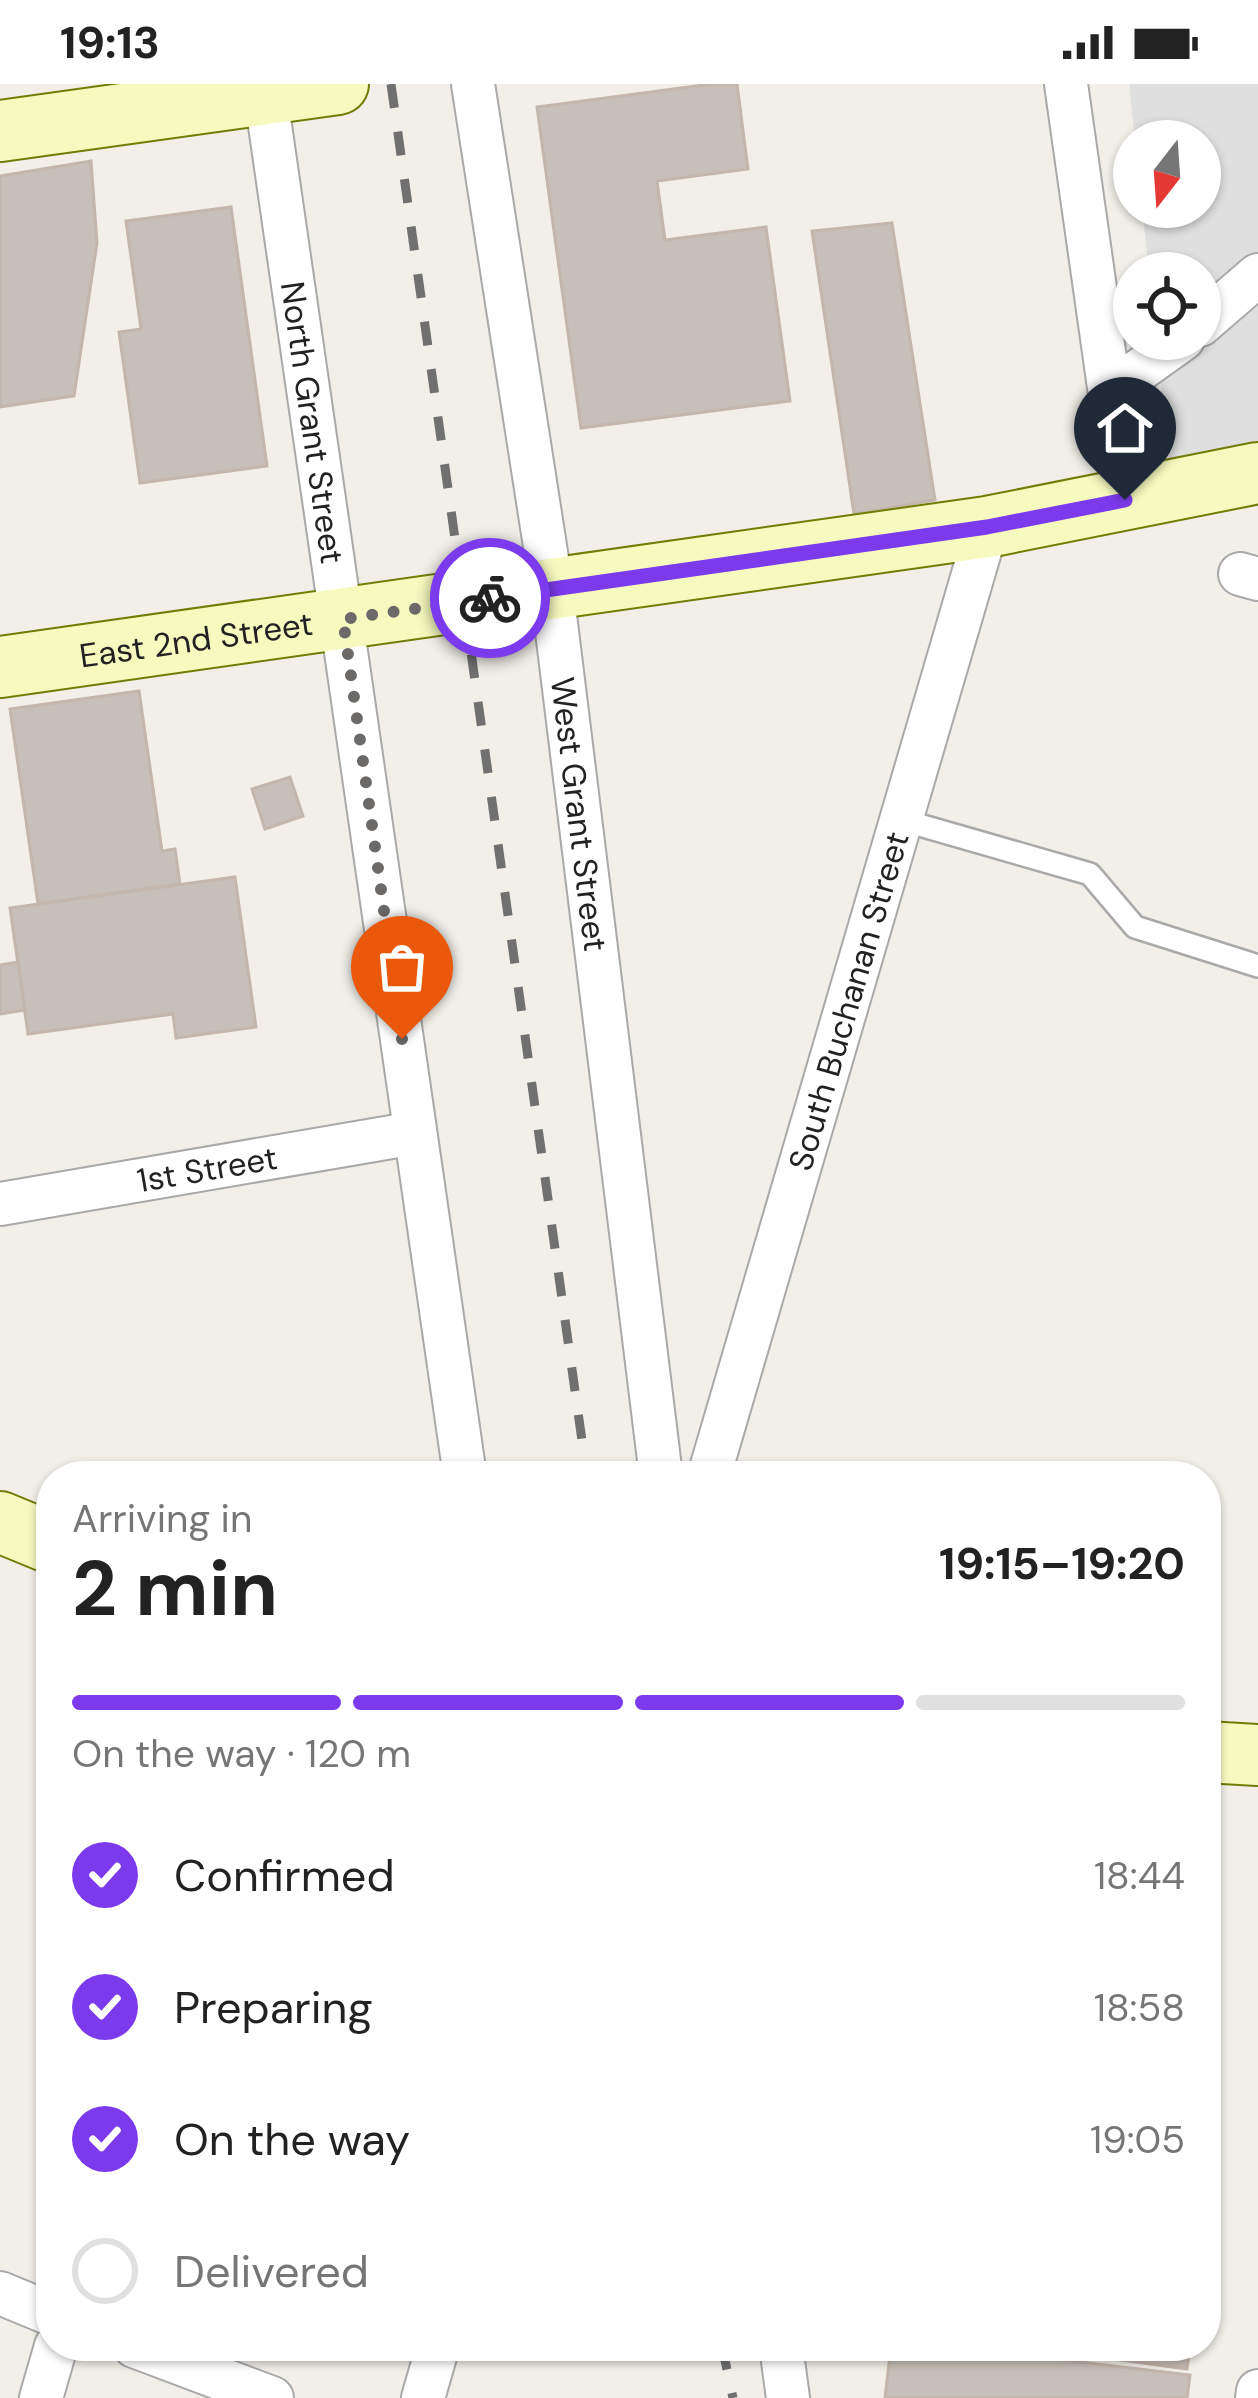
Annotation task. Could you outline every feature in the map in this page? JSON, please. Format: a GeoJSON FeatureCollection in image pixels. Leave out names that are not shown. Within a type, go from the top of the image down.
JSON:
{"type":"FeatureCollection","features":[{"type":"Feature","properties":{"kind":"street"},"geometry":{"type":"LineString","coordinates":[[0,131],[265,89],[338,84]]}},
{"type":"Feature","properties":{"kind":"street","name":"West Grant Street"},"geometry":{"type":"LineString","coordinates":[[473,84],[552,591],[659,1461]]}},
{"type":"Feature","properties":{"kind":"street"},"geometry":{"type":"LineString","coordinates":[[1066,84],[1125,500]]}},
{"type":"Feature","properties":{"kind":"street","name":"North Grant Street"},"geometry":{"type":"LineString","coordinates":[[265,89],[463,1461]]}},
{"type":"Feature","properties":{"kind":"street"},"geometry":{"type":"LineString","coordinates":[[1221,307],[1258,275]]}},
{"type":"Feature","properties":{"kind":"street"},"geometry":{"type":"LineString","coordinates":[[1108,379],[1134,374],[1154,360]]}},
{"type":"Feature","properties":{"kind":"street","name":"East 2nd Street"},"geometry":{"type":"LineString","coordinates":[[0,667],[987,527],[1258,473]]}},
{"type":"Feature","properties":{"kind":"street","name":"South Buchanan Street"},"geometry":{"type":"LineString","coordinates":[[713,1461],[987,527]]}},
{"type":"Feature","properties":{"kind":"street","name":"1st Street"},"geometry":{"type":"LineString","coordinates":[[0,1204],[415,1133]]}},
{"type":"Feature","properties":{"kind":"street"},"geometry":{"type":"LineString","coordinates":[[0,1522],[36,1537]]}},
{"type":"Feature","properties":{"kind":"street"},"geometry":{"type":"LineString","coordinates":[[1221,1753],[1258,1754]]}},
{"type":"Feature","properties":{"kind":"street"},"geometry":{"type":"LineString","coordinates":[[0,2293],[36,2308]]}},
{"type":"Feature","properties":{"kind":"street"},"geometry":{"type":"LineString","coordinates":[[41,2398],[52,2361]]}},
{"type":"Feature","properties":{"kind":"street"},"geometry":{"type":"LineString","coordinates":[[174,2361],[272,2398]]}},
{"type":"Feature","properties":{"kind":"street"},"geometry":{"type":"LineString","coordinates":[[422,2398],[433,2361]]}},
{"type":"Feature","properties":{"kind":"street"},"geometry":{"type":"LineString","coordinates":[[783,2361],[788,2398]]}},
{"type":"Feature","properties":{"kind":"lane"},"geometry":{"type":"LineString","coordinates":[[902,820],[1090,874],[1135,927],[1258,965]]}},
{"type":"Feature","properties":{"kind":"shaded area"},"geometry":{"type":"Polygon","coordinates":[[[1129,84],[1258,84],[1258,503],[1175,518],[1158,360],[1221,360],[1221,252],[1147,252],[1144,228],[1221,228],[1221,120],[1133,120],[1129,84]]]}},
{"type":"Feature","properties":{"kind":"building"},"geometry":{"type":"Polygon","coordinates":[[[737,84],[748,169],[657,181],[665,240],[766,227],[790,401],[581,428],[537,107],[737,84]]]}},
{"type":"Feature","properties":{"kind":"building"},"geometry":{"type":"Polygon","coordinates":[[[91,161],[97,243],[74,396],[0,407],[0,176],[91,161]]]}},
{"type":"Feature","properties":{"kind":"building"},"geometry":{"type":"Polygon","coordinates":[[[231,207],[267,466],[140,483],[119,332],[141,329],[126,221],[231,207]]]}},
{"type":"Feature","properties":{"kind":"building"},"geometry":{"type":"Polygon","coordinates":[[[892,223],[935,500],[854,514],[812,231],[892,223]]]}},
{"type":"Feature","properties":{"kind":"building"},"geometry":{"type":"Polygon","coordinates":[[[139,691],[162,851],[175,849],[180,884],[38,904],[10,709],[139,691]]]}},
{"type":"Feature","properties":{"kind":"building"},"geometry":{"type":"Polygon","coordinates":[[[290,777],[303,816],[265,829],[252,789],[290,777]]]}},
{"type":"Feature","properties":{"kind":"building"},"geometry":{"type":"Polygon","coordinates":[[[235,877],[256,1027],[176,1038],[173,1014],[28,1034],[10,908],[235,877]]]}},
{"type":"Feature","properties":{"kind":"building"},"geometry":{"type":"Polygon","coordinates":[[[18,962],[25,1010],[0,1014],[0,965],[18,962]]]}},
{"type":"Feature","properties":{"kind":"building"},"geometry":{"type":"Polygon","coordinates":[[[889,2361],[1072,2361],[1190,2375],[1187,2398],[885,2398],[889,2361]]]}},
{"type":"Feature","properties":{"kind":"building"},"geometry":{"type":"Polygon","coordinates":[[[1129,2361],[1188,2361],[1187,2369],[1129,2361]]]}},
{"type":"Feature","properties":{"kind":"railway"},"geometry":{"type":"LineString","coordinates":[[391,84],[585,1461]]}},
{"type":"Feature","properties":{"kind":"railway"},"geometry":{"type":"LineString","coordinates":[[725,2361],[733,2398]]}},
{"type":"Feature","properties":{"kind":"way so far"},"geometry":{"type":"LineString","coordinates":[[402,1039],[343,619],[490,598]]}},
{"type":"Feature","properties":{"kind":"route"},"geometry":{"type":"LineString","coordinates":[[490,598],[987,527],[1125,500]]}}]}
